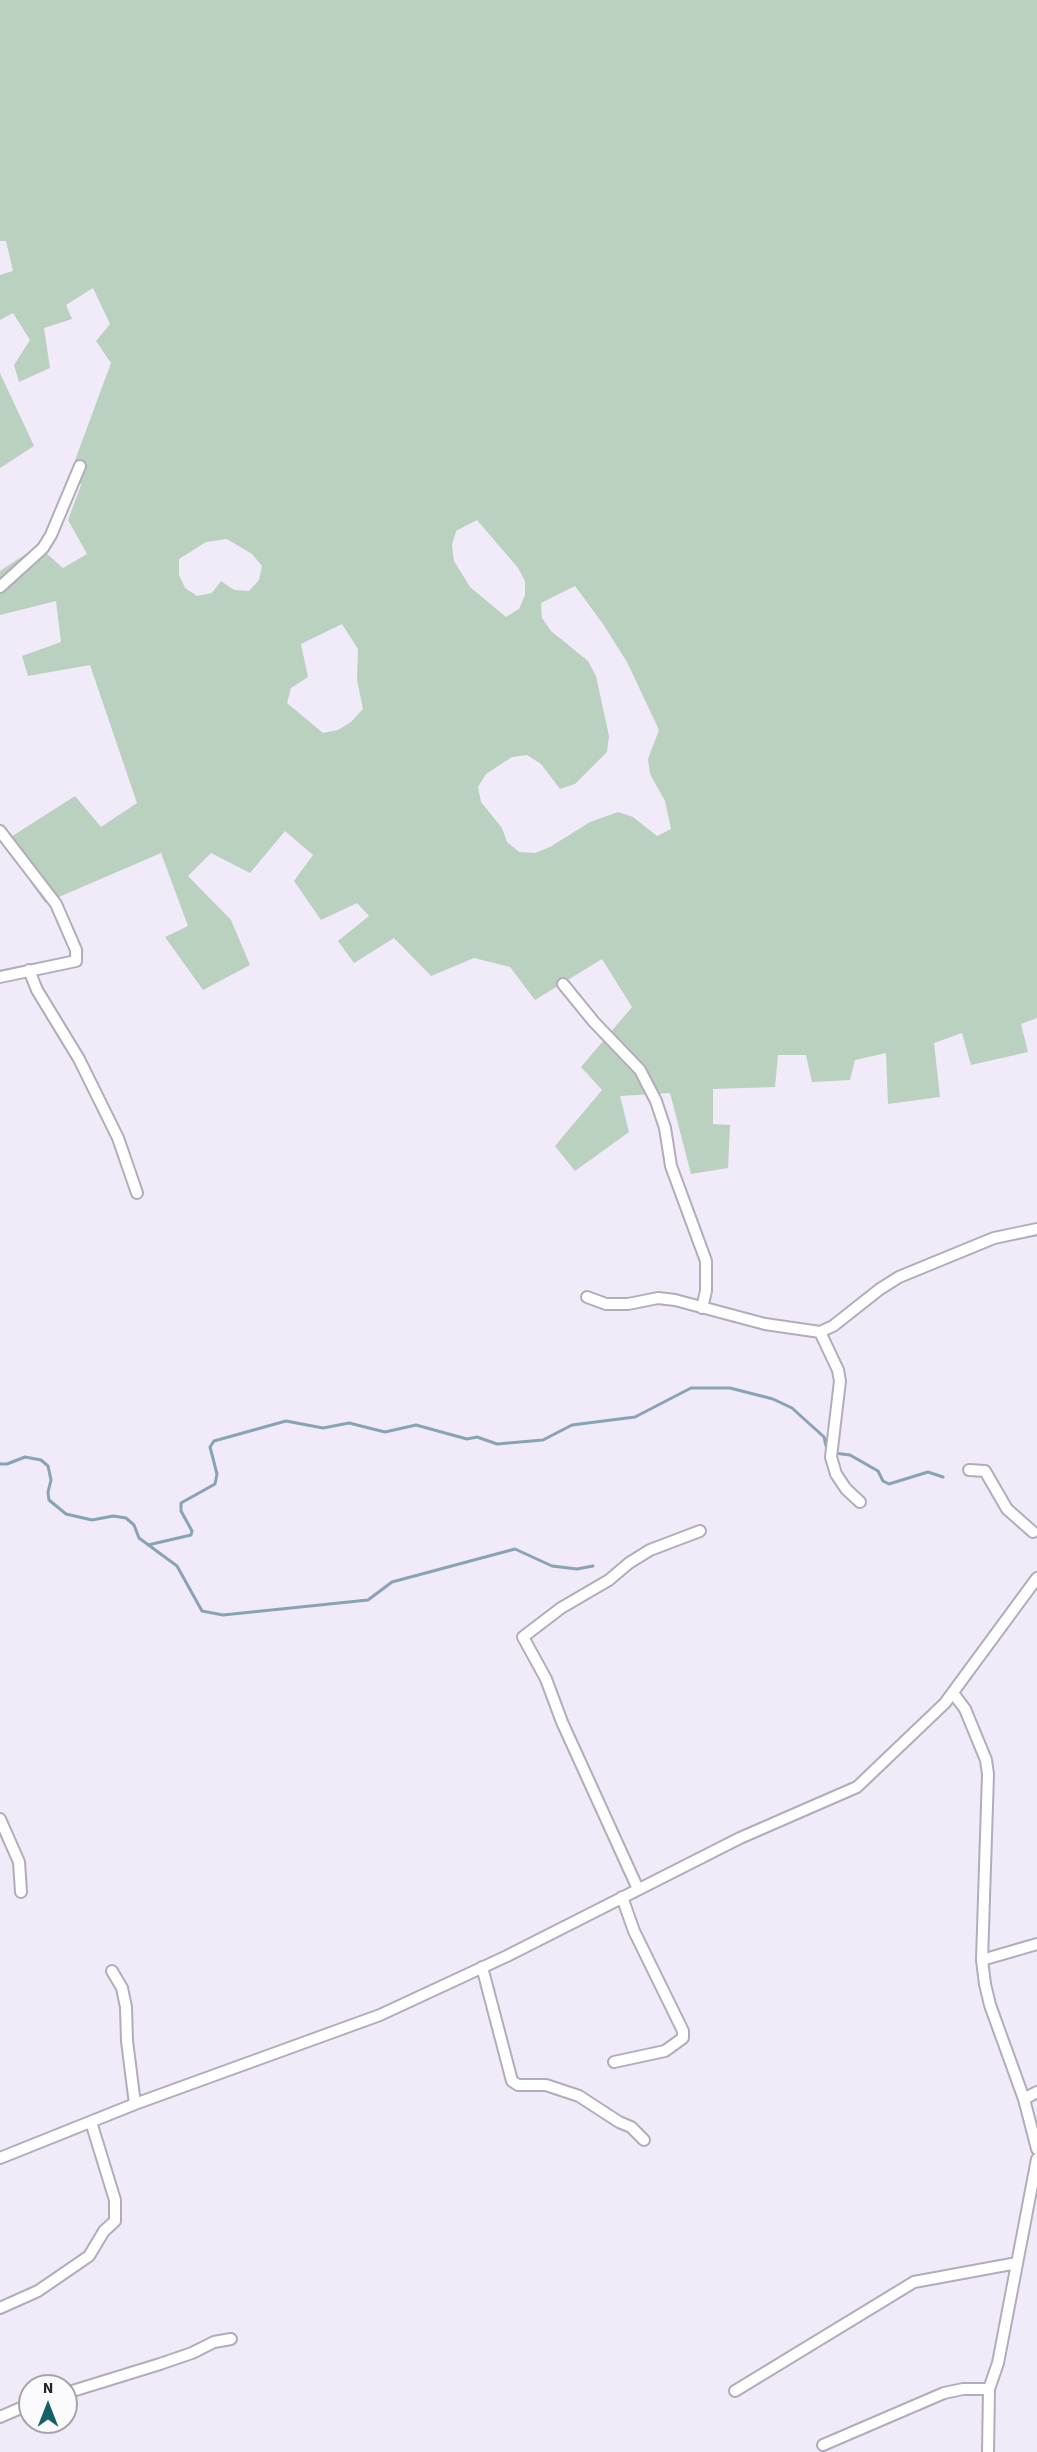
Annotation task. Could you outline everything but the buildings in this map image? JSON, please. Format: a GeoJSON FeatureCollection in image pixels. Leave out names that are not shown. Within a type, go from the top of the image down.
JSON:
{"type":"FeatureCollection","features":[{"type":"Feature","properties":{"kind":"street"},"geometry":{"type":"LineString","coordinates":[[0,587],[43,548],[51,535],[80,466]]}},
{"type":"Feature","properties":{"kind":"street"},"geometry":{"type":"LineString","coordinates":[[0,831],[56,904],[76,950],[76,961],[0,977]]}},
{"type":"Feature","properties":{"kind":"street"},"geometry":{"type":"LineString","coordinates":[[29,970],[37,990],[79,1059],[118,1138],[137,1193]]}},
{"type":"Feature","properties":{"kind":"street"},"geometry":{"type":"LineString","coordinates":[[563,984],[594,1022],[640,1070],[656,1101],[665,1128],[671,1166],[706,1261],[706,1291],[702,1308]]}},
{"type":"Feature","properties":{"kind":"street"},"geometry":{"type":"LineString","coordinates":[[587,1298],[606,1304],[667,1299],[765,1324],[820,1332],[833,1326],[899,1277],[994,1238],[1037,1229]]}},
{"type":"Feature","properties":{"kind":"street"},"geometry":{"type":"LineString","coordinates":[[820,1332],[838,1370],[840,1381],[831,1457],[836,1474],[846,1489],[860,1502]]}},
{"type":"Feature","properties":{"kind":"street"},"geometry":{"type":"LineString","coordinates":[[969,1470],[982,1470],[987,1473],[1007,1509],[1036,1533]]}},
{"type":"Feature","properties":{"kind":"street"},"geometry":{"type":"LineString","coordinates":[[638,1888],[562,1722],[546,1679],[523,1637],[561,1608],[609,1580],[629,1563],[650,1550],[700,1531]]}},
{"type":"Feature","properties":{"kind":"street"},"geometry":{"type":"LineString","coordinates":[[0,2158],[135,2104],[380,2015],[482,1967],[740,1838],[857,1787],[953,1693],[1037,1578]]}},
{"type":"Feature","properties":{"kind":"street"},"geometry":{"type":"LineString","coordinates":[[953,1693],[965,1709],[986,1760],[988,1774],[982,1960],[990,2005],[1024,2099],[1036,2142]]}},
{"type":"Feature","properties":{"kind":"street"},"geometry":{"type":"LineString","coordinates":[[0,1819],[19,1862],[21,1892]]}},
{"type":"Feature","properties":{"kind":"street"},"geometry":{"type":"LineString","coordinates":[[614,2062],[665,2051],[683,2038],[683,2031],[634,1931],[622,1897]]}},
{"type":"Feature","properties":{"kind":"street"},"geometry":{"type":"LineString","coordinates":[[982,1960],[1037,1944]]}},
{"type":"Feature","properties":{"kind":"street"},"geometry":{"type":"LineString","coordinates":[[482,1967],[512,2081],[518,2085],[546,2085],[579,2096],[619,2122],[631,2127],[644,2140]]}},
{"type":"Feature","properties":{"kind":"street"},"geometry":{"type":"LineString","coordinates":[[112,1971],[122,1988],[126,2007],[127,2041],[135,2104]]}},
{"type":"Feature","properties":{"kind":"street"},"geometry":{"type":"LineString","coordinates":[[1024,2099],[1037,2092]]}},
{"type":"Feature","properties":{"kind":"street"},"geometry":{"type":"LineString","coordinates":[[0,2308],[38,2291],[89,2256],[104,2231],[115,2221],[115,2200],[91,2122]]}},
{"type":"Feature","properties":{"kind":"street"},"geometry":{"type":"LineString","coordinates":[[988,2452],[989,2389],[998,2363],[1037,2159]]}},
{"type":"Feature","properties":{"kind":"street"},"geometry":{"type":"LineString","coordinates":[[735,2391],[914,2282],[1017,2263]]}},
{"type":"Feature","properties":{"kind":"street"},"geometry":{"type":"LineString","coordinates":[[78,2389],[192,2353],[214,2342],[231,2339]]}},
{"type":"Feature","properties":{"kind":"street"},"geometry":{"type":"LineString","coordinates":[[824,2445],[944,2393],[963,2389],[989,2389]]}},
{"type":"Feature","properties":{"kind":"street"},"geometry":{"type":"LineString","coordinates":[[0,2417],[18,2409]]}},
{"type":"Feature","properties":{"kind":"green space"},"geometry":{"type":"Polygon","coordinates":[[[0,0],[1037,0],[1037,1018],[1021,1024],[1028,1052],[971,1065],[962,1033],[934,1043],[940,1097],[888,1104],[886,1053],[855,1060],[850,1080],[812,1082],[806,1055],[778,1055],[775,1087],[713,1089],[713,1124],[730,1125],[728,1168],[691,1174],[670,1093],[620,1096],[629,1132],[575,1171],[555,1146],[602,1090],[581,1067],[632,1007],[602,959],[535,1000],[510,967],[474,958],[431,976],[394,938],[354,963],[338,941],[369,916],[357,903],[321,920],[294,881],[313,855],[285,831],[250,873],[211,853],[188,876],[231,920],[250,965],[203,990],[165,937],[188,926],[161,853],[45,903],[3,842],[75,796],[101,827],[137,803],[90,665],[28,676],[22,656],[61,642],[56,601],[0,615],[0,571],[38,546],[63,568],[87,554],[68,520],[81,485],[74,463],[111,363],[96,341],[110,324],[93,288],[66,305],[72,319],[44,328],[50,368],[19,382],[14,365],[30,340],[13,313],[0,320],[0,275],[13,271],[6,241],[0,241],[0,0]],[[477,520],[456,531],[452,545],[454,561],[470,587],[506,617],[519,609],[525,595],[525,581],[518,568],[477,520]],[[227,539],[206,542],[179,559],[179,575],[185,588],[197,596],[212,593],[221,581],[234,590],[249,591],[259,580],[262,566],[252,554],[227,539]],[[575,586],[541,603],[542,618],[551,631],[588,661],[596,676],[609,736],[607,752],[575,784],[560,789],[541,764],[527,755],[512,757],[486,774],[478,787],[481,802],[502,828],[507,842],[519,852],[535,853],[550,847],[590,822],[618,812],[633,817],[657,836],[671,829],[665,801],[650,774],[648,759],[659,730],[627,662],[575,586]],[[342,624],[301,644],[308,677],[291,688],[287,703],[323,733],[338,730],[351,722],[363,709],[357,680],[358,649],[342,624]]]}},
{"type":"Feature","properties":{"kind":"green space"},"geometry":{"type":"Polygon","coordinates":[[[0,373],[34,446],[0,468],[0,373]]]}},
{"type":"Feature","properties":{"kind":"waterway"},"geometry":{"type":"LineString","coordinates":[[148,1545],[191,1535],[192,1531],[181,1511],[181,1503],[215,1484],[217,1474],[210,1447],[214,1441],[286,1421],[323,1428],[349,1423],[385,1432],[416,1425],[467,1439],[477,1437],[497,1444],[543,1440],[572,1425],[635,1417],[691,1388],[730,1388],[773,1399],[792,1408],[824,1437],[826,1446]]}},
{"type":"Feature","properties":{"kind":"waterway"},"geometry":{"type":"LineString","coordinates":[[834,1453],[850,1455],[878,1471],[883,1481],[889,1484],[928,1472],[943,1477]]}},
{"type":"Feature","properties":{"kind":"waterway"},"geometry":{"type":"LineString","coordinates":[[0,1464],[7,1464],[25,1457],[41,1460],[48,1466],[51,1480],[49,1500],[66,1514],[92,1520],[113,1516],[126,1518],[134,1525],[139,1538],[177,1566],[202,1611],[223,1615],[368,1600],[392,1582],[515,1549],[552,1566],[577,1569],[593,1566]]}}]}
